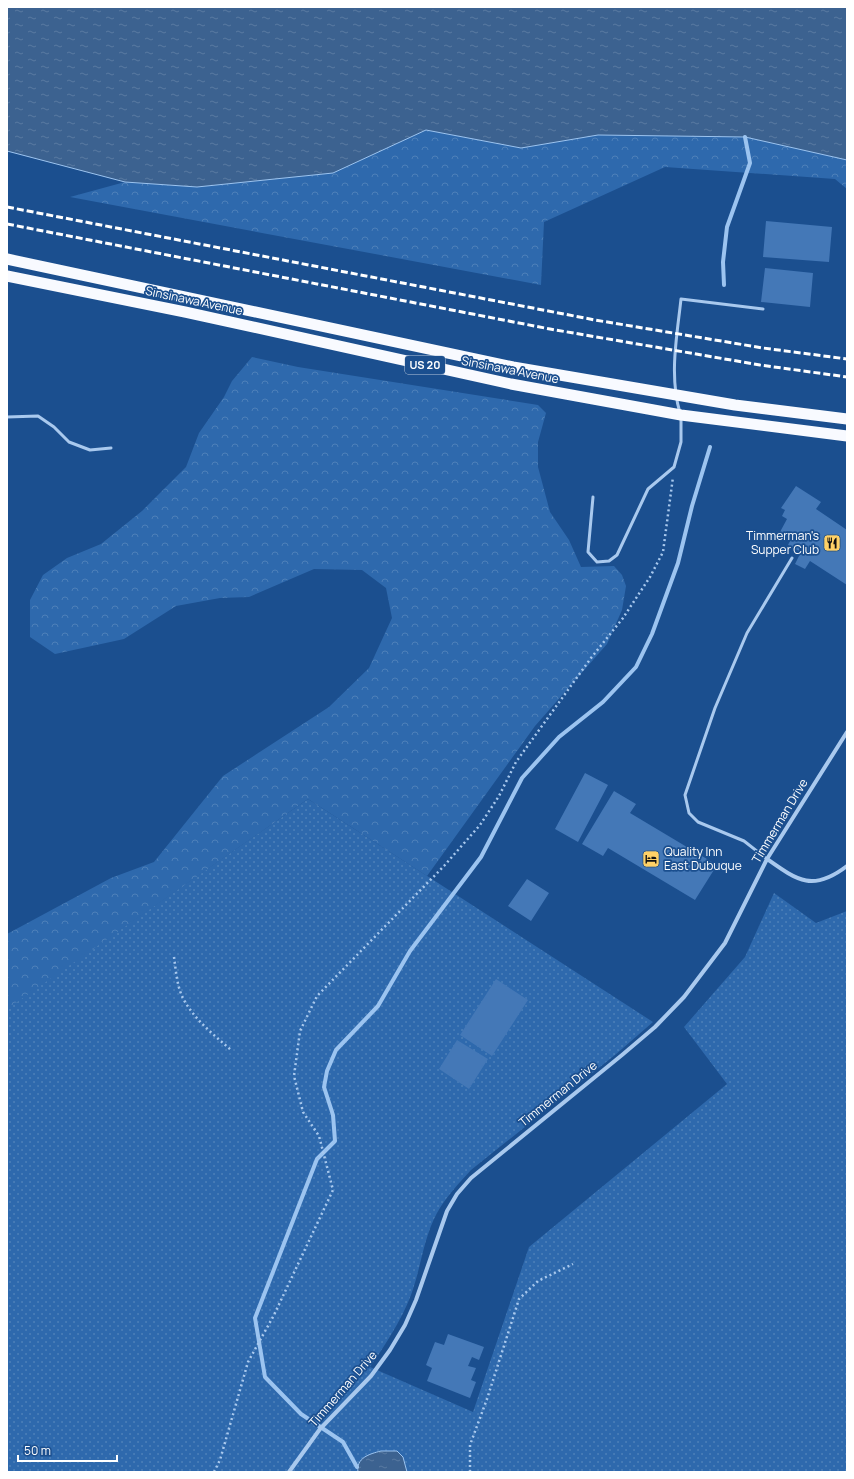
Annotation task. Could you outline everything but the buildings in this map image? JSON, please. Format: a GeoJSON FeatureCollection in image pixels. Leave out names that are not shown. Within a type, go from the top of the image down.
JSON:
{"type":"FeatureCollection","features":[{"type":"Feature","properties":{"kind":"highway","name":"Sinsinawa Avenue"},"geometry":{"type":"LineString","coordinates":[[7,259],[513,367],[675,396],[847,419]]}},
{"type":"Feature","properties":{"kind":"highway","name":"Sinsinawa Avenue"},"geometry":{"type":"LineString","coordinates":[[7,276],[177,311],[510,384],[681,415],[847,436]]}},
{"type":"Feature","properties":{"kind":"street","name":"Timmerman Drive"},"geometry":{"type":"LineString","coordinates":[[289,1472],[320,1428],[371,1376],[390,1350],[405,1325],[416,1300],[445,1217],[457,1194],[471,1178],[655,1027],[684,997],[725,943],[768,859],[847,732]]}},
{"type":"Feature","properties":{"kind":"street"},"geometry":{"type":"LineString","coordinates":[[768,859],[792,876],[808,881],[820,881],[832,877],[847,866]]}},
{"type":"Feature","properties":{"kind":"lane"},"geometry":{"type":"LineString","coordinates":[[593,497],[588,552],[597,562],[609,561],[617,555],[648,489],[674,467],[681,442],[681,415],[675,396],[676,347],[681,299],[763,309]]}},
{"type":"Feature","properties":{"kind":"lane"},"geometry":{"type":"LineString","coordinates":[[7,417],[38,416],[69,442],[90,450],[110,448]]}},
{"type":"Feature","properties":{"kind":"lane"},"geometry":{"type":"LineString","coordinates":[[768,859],[744,841],[698,822],[689,813],[685,796],[715,708],[747,633],[792,558]]}},
{"type":"Feature","properties":{"kind":"path"},"geometry":{"type":"LineString","coordinates":[[214,1472],[220,1460],[248,1362],[274,1315],[333,1190],[319,1136],[303,1112],[294,1076],[300,1031],[317,996],[439,872],[480,824],[499,796],[516,762],[591,658],[623,618],[650,577],[663,552],[674,467]]}},
{"type":"Feature","properties":{"kind":"path"},"geometry":{"type":"LineString","coordinates":[[174,957],[177,978],[183,999],[199,1021],[231,1050]]}},
{"type":"Feature","properties":{"kind":"path"},"geometry":{"type":"LineString","coordinates":[[470,1472],[470,1445],[487,1399],[519,1299],[538,1281],[573,1264]]}},
{"type":"Feature","properties":{"kind":"green space"},"geometry":{"type":"Polygon","coordinates":[[[426,130],[521,148],[598,135],[745,137],[847,160],[847,189],[835,179],[665,167],[544,222],[541,285],[70,197],[125,182],[197,187],[333,173],[426,130]]]}},
{"type":"Feature","properties":{"kind":"green space"},"geometry":{"type":"Polygon","coordinates":[[[252,357],[298,367],[538,405],[546,413],[538,442],[538,467],[550,512],[569,540],[581,567],[614,566],[622,575],[626,586],[622,610],[607,644],[535,726],[427,876],[308,799],[7,1009],[7,934],[111,878],[154,862],[223,776],[329,707],[369,668],[392,618],[386,588],[362,570],[314,569],[249,597],[220,598],[176,606],[124,639],[55,654],[30,637],[30,600],[43,575],[67,558],[101,544],[142,511],[186,467],[199,433],[224,397],[232,381],[252,357]]]}},
{"type":"Feature","properties":{"kind":"green space"},"geometry":{"type":"Polygon","coordinates":[[[308,799],[653,1022],[615,1055],[471,1170],[444,1201],[432,1223],[407,1305],[370,1367],[473,1412],[529,1247],[727,1084],[684,1027],[745,957],[774,893],[816,923],[847,911],[847,1472],[7,1472],[7,1008],[308,799]]]}},
{"type":"Feature","properties":{"kind":"water"},"geometry":{"type":"Polygon","coordinates":[[[7,7],[847,7],[847,160],[745,137],[598,135],[521,148],[426,130],[333,173],[197,187],[125,182],[7,151],[7,7]]]}},
{"type":"Feature","properties":{"kind":"water"},"geometry":{"type":"Polygon","coordinates":[[[381,1451],[397,1451],[403,1457],[407,1472],[358,1472],[359,1463],[364,1457],[381,1451]]]}},
{"type":"Feature","properties":{"kind":"waterway"},"geometry":{"type":"LineString","coordinates":[[724,285],[723,262],[727,227],[750,163],[745,137]]}},
{"type":"Feature","properties":{"kind":"waterway"},"geometry":{"type":"LineString","coordinates":[[357,1467],[343,1442],[301,1414],[265,1377],[255,1318],[317,1159],[335,1141],[333,1115],[324,1087],[327,1071],[336,1050],[378,1006],[410,951],[481,857],[522,778],[559,737],[603,702],[636,667],[652,634],[678,563],[692,506],[710,447]]}},
{"type":"Feature","properties":{"kind":"railway"},"geometry":{"type":"LineString","coordinates":[[7,207],[595,320],[763,348],[847,359]]}},
{"type":"Feature","properties":{"kind":"railway"},"geometry":{"type":"LineString","coordinates":[[7,224],[550,329],[760,365],[847,377]]}},
{"type":"Feature","properties":{"kind":"place","name":"Timmerman's Supper Club"},"geometry":{"type":"Point","coordinates":[832,543]}},
{"type":"Feature","properties":{"kind":"place","name":"Quality Inn East Dubuque"},"geometry":{"type":"Point","coordinates":[651,859]}}]}
